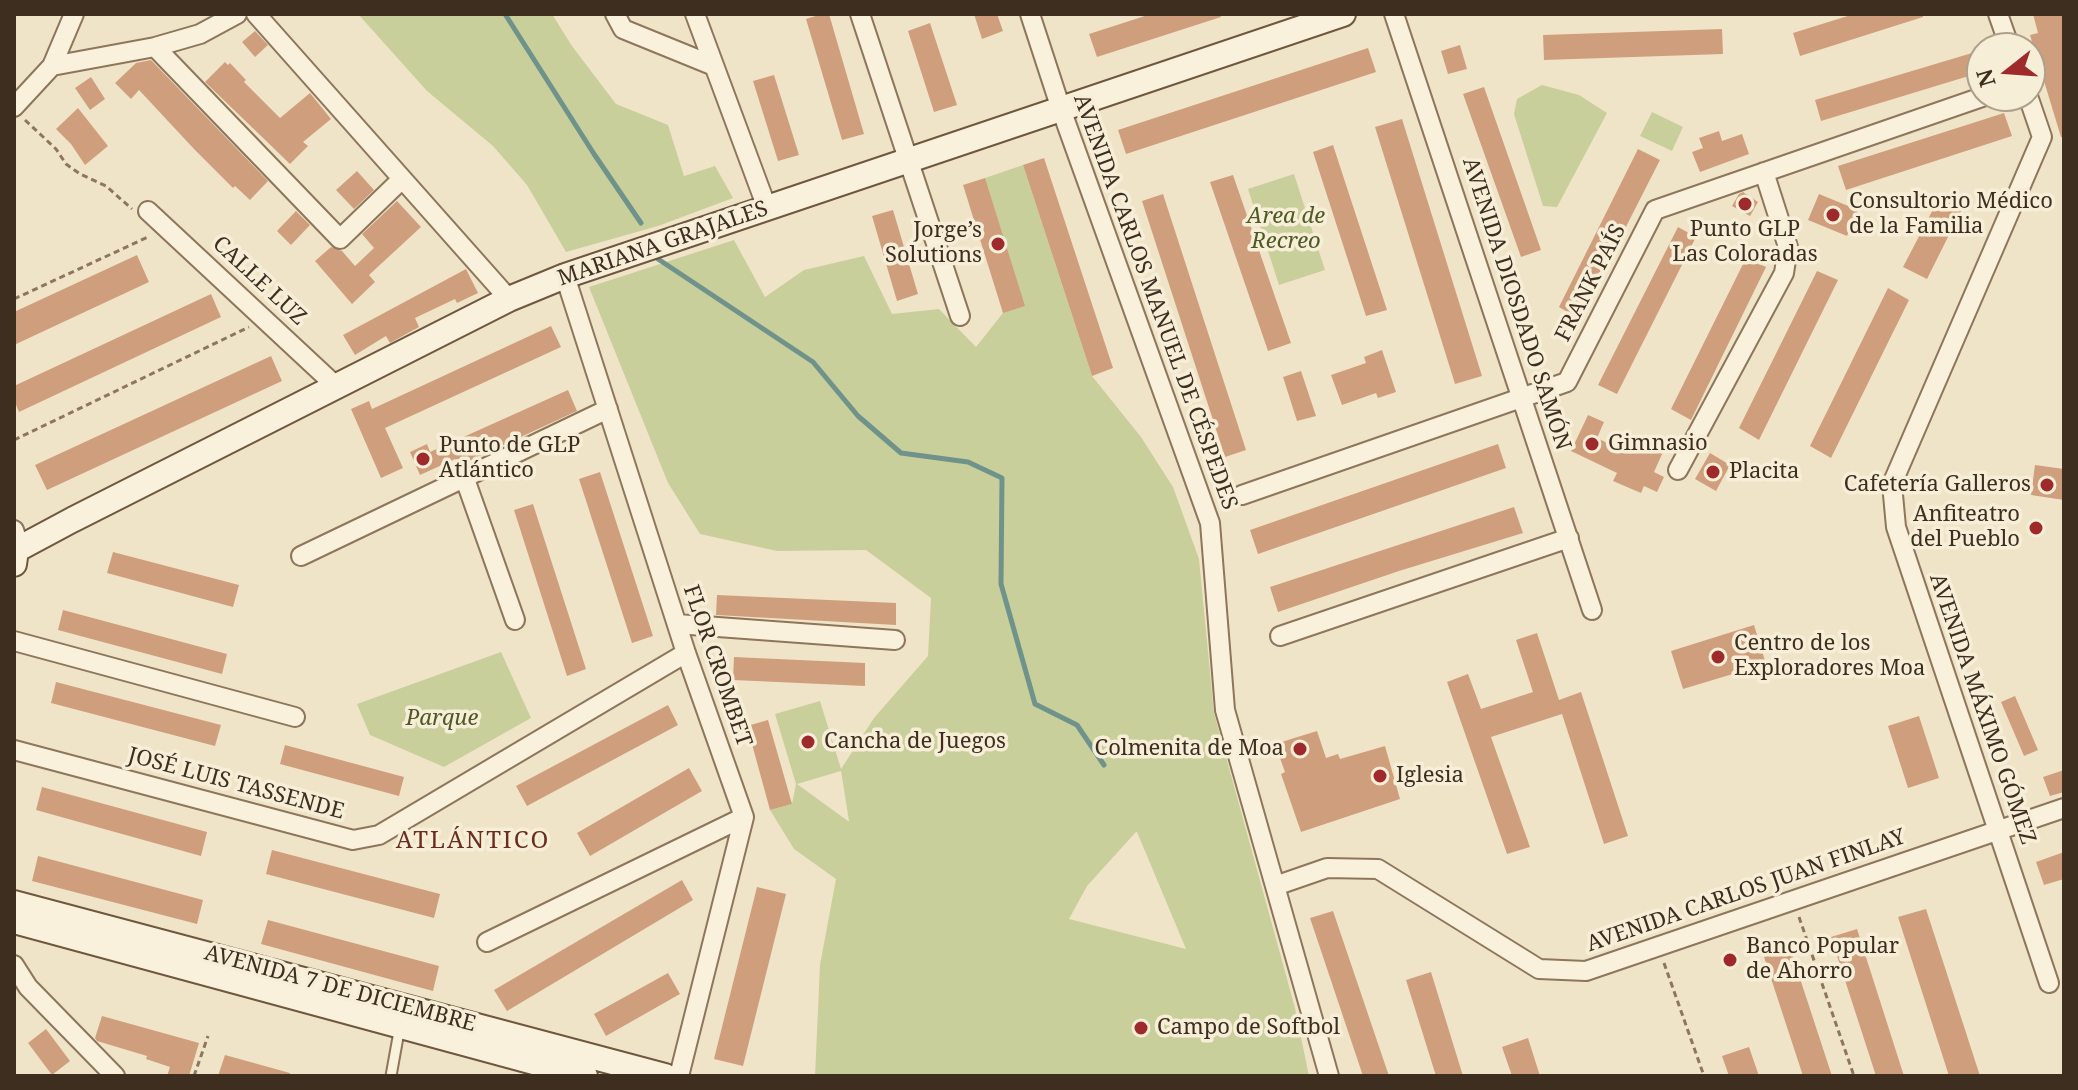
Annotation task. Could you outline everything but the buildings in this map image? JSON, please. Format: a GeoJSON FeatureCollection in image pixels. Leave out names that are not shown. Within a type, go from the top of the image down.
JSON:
{"type":"FeatureCollection","features":[{"type":"Feature","properties":{"kind":"street"},"geometry":{"type":"LineString","coordinates":[[20,102],[52,66],[74,14]]}},
{"type":"Feature","properties":{"kind":"street"},"geometry":{"type":"LineString","coordinates":[[52,66],[155,47],[200,34],[237,14]]}},
{"type":"Feature","properties":{"kind":"street"},"geometry":{"type":"LineString","coordinates":[[256,14],[509,299]]}},
{"type":"Feature","properties":{"kind":"street"},"geometry":{"type":"LineString","coordinates":[[615,14],[623,29],[714,66]]}},
{"type":"Feature","properties":{"kind":"street"},"geometry":{"type":"LineString","coordinates":[[695,14],[767,208]]}},
{"type":"Feature","properties":{"kind":"street"},"geometry":{"type":"LineString","coordinates":[[860,14],[960,316]]}},
{"type":"Feature","properties":{"kind":"street","name":"AVENIDA CARLOS MANUEL DE CÉSPEDES"},"geometry":{"type":"LineString","coordinates":[[1030,14],[1061,109],[1210,523],[1225,710],[1329,1076]]}},
{"type":"Feature","properties":{"kind":"street","name":"MARIANA GRAJALES"},"geometry":{"type":"LineString","coordinates":[[15,548],[509,299],[565,276],[1343,14]]}},
{"type":"Feature","properties":{"kind":"street","name":"AVENIDA DIOSDADO SAMÓN"},"geometry":{"type":"LineString","coordinates":[[1394,14],[1592,610]]}},
{"type":"Feature","properties":{"kind":"street"},"geometry":{"type":"LineString","coordinates":[[155,47],[340,239],[402,179]]}},
{"type":"Feature","properties":{"kind":"street","name":"FRANK PAÍS"},"geometry":{"type":"LineString","coordinates":[[1242,495],[1567,382],[1655,210],[1966,103]]}},
{"type":"Feature","properties":{"kind":"street","name":"AVENIDA MÁXIMO GÓMEZ"},"geometry":{"type":"LineString","coordinates":[[2033,112],[2042,137],[1892,484],[1896,527],[2049,983]]}},
{"type":"Feature","properties":{"kind":"street"},"geometry":{"type":"LineString","coordinates":[[1678,470],[1784,273],[1788,247],[1764,172]]}},
{"type":"Feature","properties":{"kind":"street","name":"CALLE LUZ"},"geometry":{"type":"LineString","coordinates":[[148,211],[337,387]]}},
{"type":"Feature","properties":{"kind":"street","name":"FLOR CROMBET"},"geometry":{"type":"LineString","coordinates":[[565,276],[686,653],[744,817]]}},
{"type":"Feature","properties":{"kind":"street"},"geometry":{"type":"LineString","coordinates":[[301,556],[608,409]]}},
{"type":"Feature","properties":{"kind":"street"},"geometry":{"type":"LineString","coordinates":[[465,479],[515,620]]}},
{"type":"Feature","properties":{"kind":"street"},"geometry":{"type":"LineString","coordinates":[[1280,636],[1569,538]]}},
{"type":"Feature","properties":{"kind":"street"},"geometry":{"type":"LineString","coordinates":[[677,624],[895,640]]}},
{"type":"Feature","properties":{"kind":"street"},"geometry":{"type":"LineString","coordinates":[[14,641],[295,717]]}},
{"type":"Feature","properties":{"kind":"street","name":"JOSÉ LUIS TASSENDE"},"geometry":{"type":"LineString","coordinates":[[14,750],[353,840],[379,835],[686,653]]}},
{"type":"Feature","properties":{"kind":"street","name":"AVENIDA CARLOS JUAN FINLAY"},"geometry":{"type":"LineString","coordinates":[[1275,886],[1327,868],[1378,869],[1539,969],[1586,971],[2064,808]]}},
{"type":"Feature","properties":{"kind":"street"},"geometry":{"type":"LineString","coordinates":[[487,942],[744,817]]}},
{"type":"Feature","properties":{"kind":"street"},"geometry":{"type":"LineString","coordinates":[[679,1076],[744,817]]}},
{"type":"Feature","properties":{"kind":"street","name":"AVENIDA 7 DE DICIEMBRE"},"geometry":{"type":"LineString","coordinates":[[14,903],[665,1076]]}},
{"type":"Feature","properties":{"kind":"street","name":"AVENIDA 7 DE DICIEMBRE"},"geometry":{"type":"LineString","coordinates":[[14,921],[585,1076]]}},
{"type":"Feature","properties":{"kind":"street"},"geometry":{"type":"LineString","coordinates":[[14,965],[28,987],[115,1076]]}},
{"type":"Feature","properties":{"kind":"lane"},"geometry":{"type":"LineString","coordinates":[[391,1076],[400,1026]]}},
{"type":"Feature","properties":{"kind":"path"},"geometry":{"type":"LineString","coordinates":[[20,102],[73,169],[106,186],[137,215],[148,211]]}},
{"type":"Feature","properties":{"kind":"path"},"geometry":{"type":"LineString","coordinates":[[14,299],[166,228]]}},
{"type":"Feature","properties":{"kind":"path"},"geometry":{"type":"LineString","coordinates":[[14,440],[265,320]]}},
{"type":"Feature","properties":{"kind":"path"},"geometry":{"type":"LineString","coordinates":[[1794,901],[1854,1076]]}},
{"type":"Feature","properties":{"kind":"path"},"geometry":{"type":"LineString","coordinates":[[1659,948],[1704,1076]]}},
{"type":"Feature","properties":{"kind":"path"},"geometry":{"type":"LineString","coordinates":[[194,1076],[208,1036]]}},
{"type":"Feature","properties":{"kind":"green space"},"geometry":{"type":"Polygon","coordinates":[[[358,14],[552,14],[616,104],[668,125],[684,176],[715,166],[733,198],[658,226],[566,252],[527,185],[493,146],[427,91],[358,14]]]}},
{"type":"Feature","properties":{"kind":"green space"},"geometry":{"type":"Polygon","coordinates":[[[1542,85],[1579,95],[1607,113],[1557,207],[1543,206],[1514,114],[1517,99],[1542,85]]]}},
{"type":"Feature","properties":{"kind":"green space"},"geometry":{"type":"Polygon","coordinates":[[[1652,112],[1683,127],[1672,151],[1640,136],[1652,112]]]}},
{"type":"Feature","properties":{"kind":"green space"},"geometry":{"type":"Polygon","coordinates":[[[1023,165],[1092,376],[1141,437],[1173,487],[1199,559],[1214,713],[1295,1008],[1309,1076],[815,1076],[820,965],[836,879],[794,849],[770,810],[792,804],[796,784],[775,714],[820,701],[841,769],[874,718],[928,656],[931,598],[866,550],[777,551],[700,534],[668,483],[589,287],[734,240],[765,297],[804,270],[864,256],[892,314],[939,309],[976,347],[1003,313],[985,178],[1023,165]],[[841,771],[797,784],[849,821],[841,771]],[[1137,832],[1087,886],[1069,919],[1186,949],[1137,832]]]}},
{"type":"Feature","properties":{"kind":"green space","name":"Area de Recreo"},"geometry":{"type":"Polygon","coordinates":[[[1294,174],[1325,270],[1279,285],[1248,189],[1294,174]]]}},
{"type":"Feature","properties":{"kind":"green space","name":"Parque"},"geometry":{"type":"Polygon","coordinates":[[[501,652],[531,718],[444,767],[370,735],[357,704],[501,652]]]}},
{"type":"Feature","properties":{"kind":"waterway"},"geometry":{"type":"LineString","coordinates":[[505,14],[641,223]]}},
{"type":"Feature","properties":{"kind":"waterway"},"geometry":{"type":"LineString","coordinates":[[658,259],[813,362],[858,416],[901,453],[968,462],[1002,478],[1001,584],[1035,704],[1077,725],[1104,765]]}},
{"type":"Feature","properties":{"kind":"place","name":"Punto GLP Las Coloradas"},"geometry":{"type":"Point","coordinates":[1745,204]}},
{"type":"Feature","properties":{"kind":"place","name":"Consultorio Médico de la Familia"},"geometry":{"type":"Point","coordinates":[1833,215]}},
{"type":"Feature","properties":{"kind":"place","name":"Jorge’s Solutions"},"geometry":{"type":"Point","coordinates":[998,244]}},
{"type":"Feature","properties":{"kind":"place","name":"Gimnasio"},"geometry":{"type":"Point","coordinates":[1592,444]}},
{"type":"Feature","properties":{"kind":"place","name":"Punto de GLP Atlántico"},"geometry":{"type":"Point","coordinates":[423,459]}},
{"type":"Feature","properties":{"kind":"place","name":"Placita"},"geometry":{"type":"Point","coordinates":[1713,472]}},
{"type":"Feature","properties":{"kind":"place","name":"Cafetería Galleros"},"geometry":{"type":"Point","coordinates":[2047,485]}},
{"type":"Feature","properties":{"kind":"place","name":"Anfiteatro del Pueblo"},"geometry":{"type":"Point","coordinates":[2036,528]}},
{"type":"Feature","properties":{"kind":"place","name":"Centro de los Exploradores Moa"},"geometry":{"type":"Point","coordinates":[1718,657]}},
{"type":"Feature","properties":{"kind":"place","name":"Cancha de Juegos"},"geometry":{"type":"Point","coordinates":[808,742]}},
{"type":"Feature","properties":{"kind":"place","name":"Colmenita de Moa"},"geometry":{"type":"Point","coordinates":[1300,749]}},
{"type":"Feature","properties":{"kind":"place","name":"Iglesia"},"geometry":{"type":"Point","coordinates":[1380,776]}},
{"type":"Feature","properties":{"kind":"place","name":"Banco Popular de Ahorro"},"geometry":{"type":"Point","coordinates":[1730,960]}},
{"type":"Feature","properties":{"kind":"place","name":"Campo de Softbol"},"geometry":{"type":"Point","coordinates":[1141,1028]}},
{"type":"Feature","properties":{"kind":"district","name":"ATLÁNTICO"},"geometry":{"type":"Point","coordinates":[473,841]}}]}
